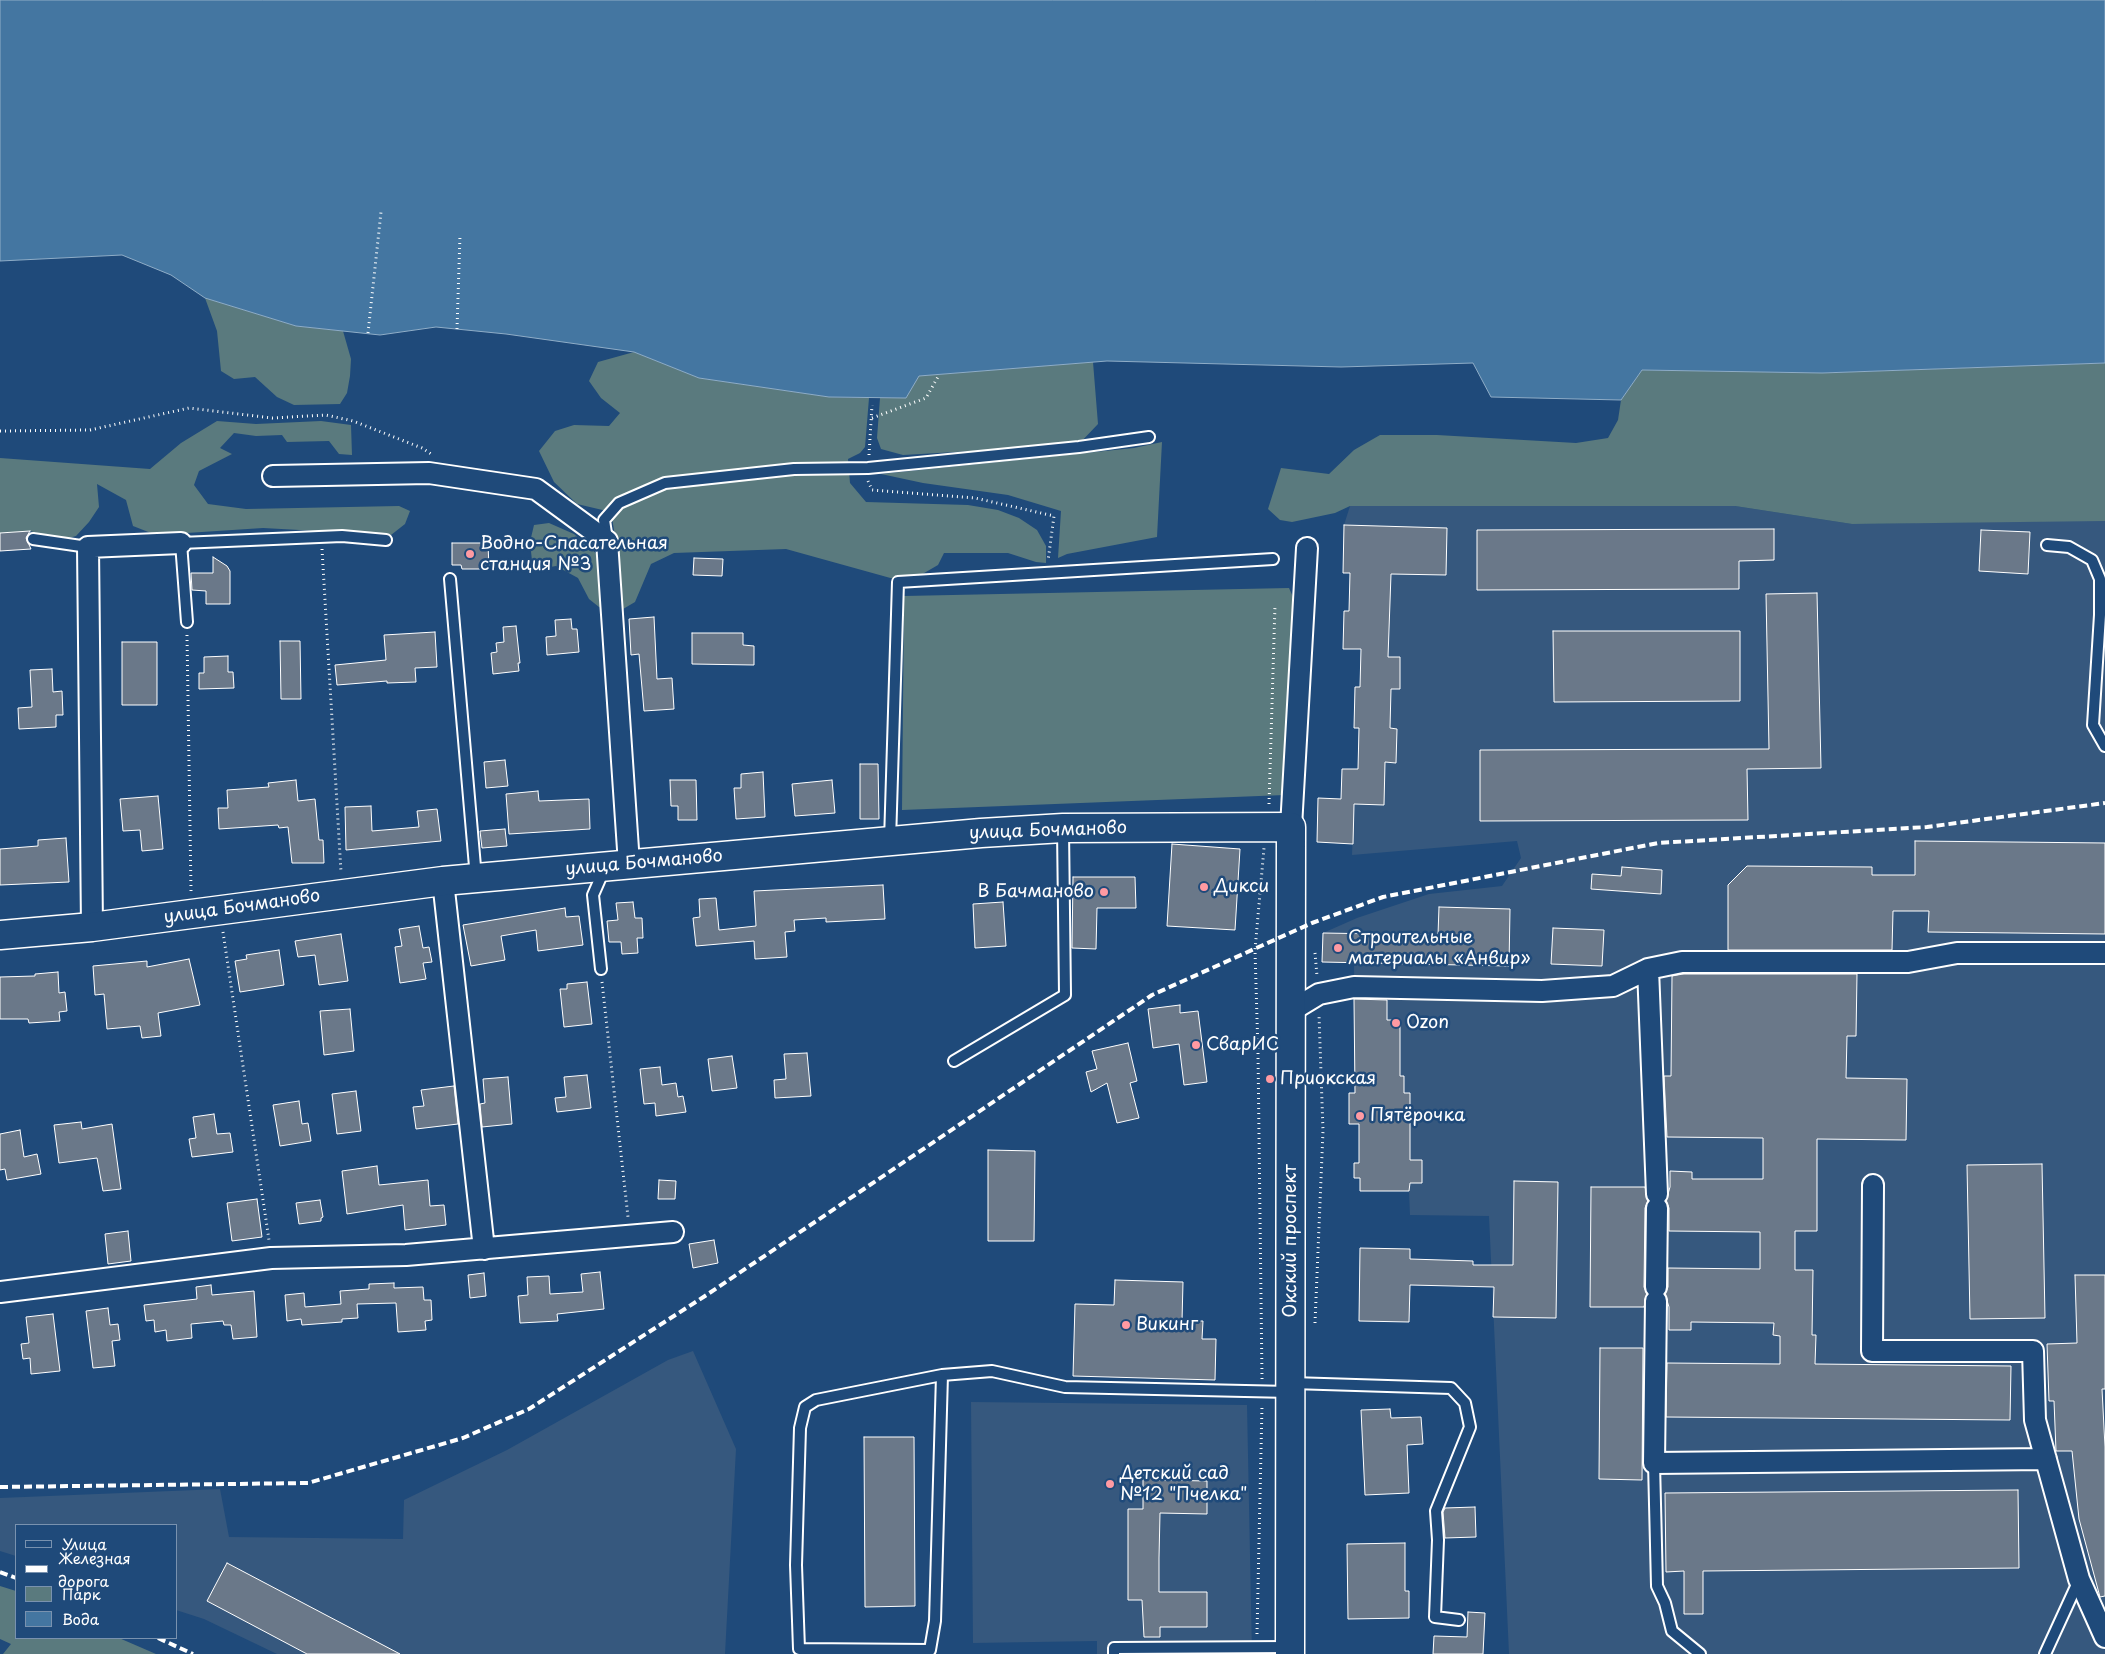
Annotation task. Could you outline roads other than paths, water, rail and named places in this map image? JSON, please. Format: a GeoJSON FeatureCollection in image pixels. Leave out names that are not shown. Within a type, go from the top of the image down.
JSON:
{"type":"FeatureCollection","features":[{"type":"Feature","properties":{"kind":"main road","name":"улица Бочманово"},"geometry":{"type":"LineString","coordinates":[[0,935],[92,927],[443,881],[890,842],[1062,828],[1278,827]]}},
{"type":"Feature","properties":{"kind":"main road","name":"Окский проспект"},"geometry":{"type":"LineString","coordinates":[[1278,827],[1292,1011],[1290,1651]]}},
{"type":"Feature","properties":{"kind":"street"},"geometry":{"type":"LineString","coordinates":[[272,476],[429,473],[536,489],[607,541],[618,865]]}},
{"type":"Feature","properties":{"kind":"street"},"geometry":{"type":"LineString","coordinates":[[92,927],[88,547],[181,543]]}},
{"type":"Feature","properties":{"kind":"street"},"geometry":{"type":"LineString","coordinates":[[1278,827],[1307,548]]}},
{"type":"Feature","properties":{"kind":"street"},"geometry":{"type":"LineString","coordinates":[[443,881],[484,1249]]}},
{"type":"Feature","properties":{"kind":"street"},"geometry":{"type":"LineString","coordinates":[[1292,1011],[1319,994],[1354,987],[1542,991],[1614,986],[1648,969],[1682,962],[1908,962],[1957,953],[2105,953]]}},
{"type":"Feature","properties":{"kind":"street"},"geometry":{"type":"LineString","coordinates":[[1648,969],[1657,1201],[1654,1463],[2046,1459]]}},
{"type":"Feature","properties":{"kind":"street"},"geometry":{"type":"LineString","coordinates":[[1873,1185],[1872,1351],[2033,1351],[2035,1420],[2079,1579],[2105,1636]]}},
{"type":"Feature","properties":{"kind":"street"},"geometry":{"type":"LineString","coordinates":[[0,1292],[271,1258],[406,1255],[673,1232]]}},
{"type":"Feature","properties":{"kind":"lane"},"geometry":{"type":"LineString","coordinates":[[607,541],[604,520],[619,502],[665,483],[794,469],[868,468],[1079,447],[1149,437]]}},
{"type":"Feature","properties":{"kind":"lane"},"geometry":{"type":"LineString","coordinates":[[187,622],[181,543],[342,536],[386,540]]}},
{"type":"Feature","properties":{"kind":"lane"},"geometry":{"type":"LineString","coordinates":[[33,539],[88,547]]}},
{"type":"Feature","properties":{"kind":"lane"},"geometry":{"type":"LineString","coordinates":[[2047,545],[2069,547],[2092,560],[2100,579],[2100,615],[2093,725],[2105,746]]}},
{"type":"Feature","properties":{"kind":"lane"},"geometry":{"type":"LineString","coordinates":[[890,842],[898,582],[1273,559]]}},
{"type":"Feature","properties":{"kind":"lane"},"geometry":{"type":"LineString","coordinates":[[450,579],[476,879]]}},
{"type":"Feature","properties":{"kind":"lane"},"geometry":{"type":"LineString","coordinates":[[954,1061],[1065,995],[1062,828]]}},
{"type":"Feature","properties":{"kind":"lane"},"geometry":{"type":"LineString","coordinates":[[601,969],[593,895],[618,865]]}},
{"type":"Feature","properties":{"kind":"lane"},"geometry":{"type":"LineString","coordinates":[[942,1375],[935,1621],[930,1650],[799,1649],[796,1565],[800,1428],[805,1407],[816,1400],[942,1375],[992,1371],[1065,1386],[1262,1390],[1291,1388],[1451,1388],[1465,1403],[1470,1427],[1436,1511],[1438,1540],[1435,1617],[1459,1620]]}},
{"type":"Feature","properties":{"kind":"lane"},"geometry":{"type":"LineString","coordinates":[[1654,1463],[1656,1586],[1665,1603],[1672,1631],[1700,1654]]}},
{"type":"Feature","properties":{"kind":"lane"},"geometry":{"type":"LineString","coordinates":[[2046,1654],[2079,1579]]}},
{"type":"Feature","properties":{"kind":"lane"},"geometry":{"type":"LineString","coordinates":[[1114,1654],[1114,1648],[1257,1647],[1290,1651]]}},
{"type":"Feature","properties":{"kind":"water"},"geometry":{"type":"Polygon","coordinates":[[[0,0],[2105,0],[2105,363],[1822,373],[1642,370],[1621,400],[1491,397],[1473,363],[1341,367],[1107,361],[919,376],[906,398],[829,397],[699,378],[634,352],[506,334],[436,327],[380,335],[296,326],[205,298],[171,275],[122,255],[0,261],[0,0]]]}},
{"type":"Feature","properties":{"kind":"railway"},"geometry":{"type":"LineString","coordinates":[[0,1487],[308,1483],[463,1438],[529,1409],[705,1296],[1152,995],[1312,923],[1383,897],[1658,843],[1927,827],[2105,803]]}},
{"type":"Feature","properties":{"kind":"railway"},"geometry":{"type":"LineString","coordinates":[[0,1572],[15,1578]]}},
{"type":"Feature","properties":{"kind":"railway"},"geometry":{"type":"LineString","coordinates":[[160,1639],[193,1654]]}},
{"type":"Feature","properties":{"kind":"place","name":"Водно-Спасательная станция №3"},"geometry":{"type":"Point","coordinates":[470,554]}},
{"type":"Feature","properties":{"kind":"place","name":"Дикси"},"geometry":{"type":"Point","coordinates":[1204,887]}},
{"type":"Feature","properties":{"kind":"place","name":"В Бачманово"},"geometry":{"type":"Point","coordinates":[1104,892]}},
{"type":"Feature","properties":{"kind":"place","name":"Строительные материалы «Анвир»"},"geometry":{"type":"Point","coordinates":[1338,948]}},
{"type":"Feature","properties":{"kind":"place","name":"Ozon"},"geometry":{"type":"Point","coordinates":[1396,1023]}},
{"type":"Feature","properties":{"kind":"place","name":"СварИС"},"geometry":{"type":"Point","coordinates":[1196,1045]}},
{"type":"Feature","properties":{"kind":"place","name":"Приокская"},"geometry":{"type":"Point","coordinates":[1270,1079]}},
{"type":"Feature","properties":{"kind":"place","name":"Пятёрочка"},"geometry":{"type":"Point","coordinates":[1360,1116]}},
{"type":"Feature","properties":{"kind":"place","name":"Викинг"},"geometry":{"type":"Point","coordinates":[1126,1325]}},
{"type":"Feature","properties":{"kind":"place","name":"Детский сад №12 \"Пчелка\""},"geometry":{"type":"Point","coordinates":[1110,1484]}}]}
